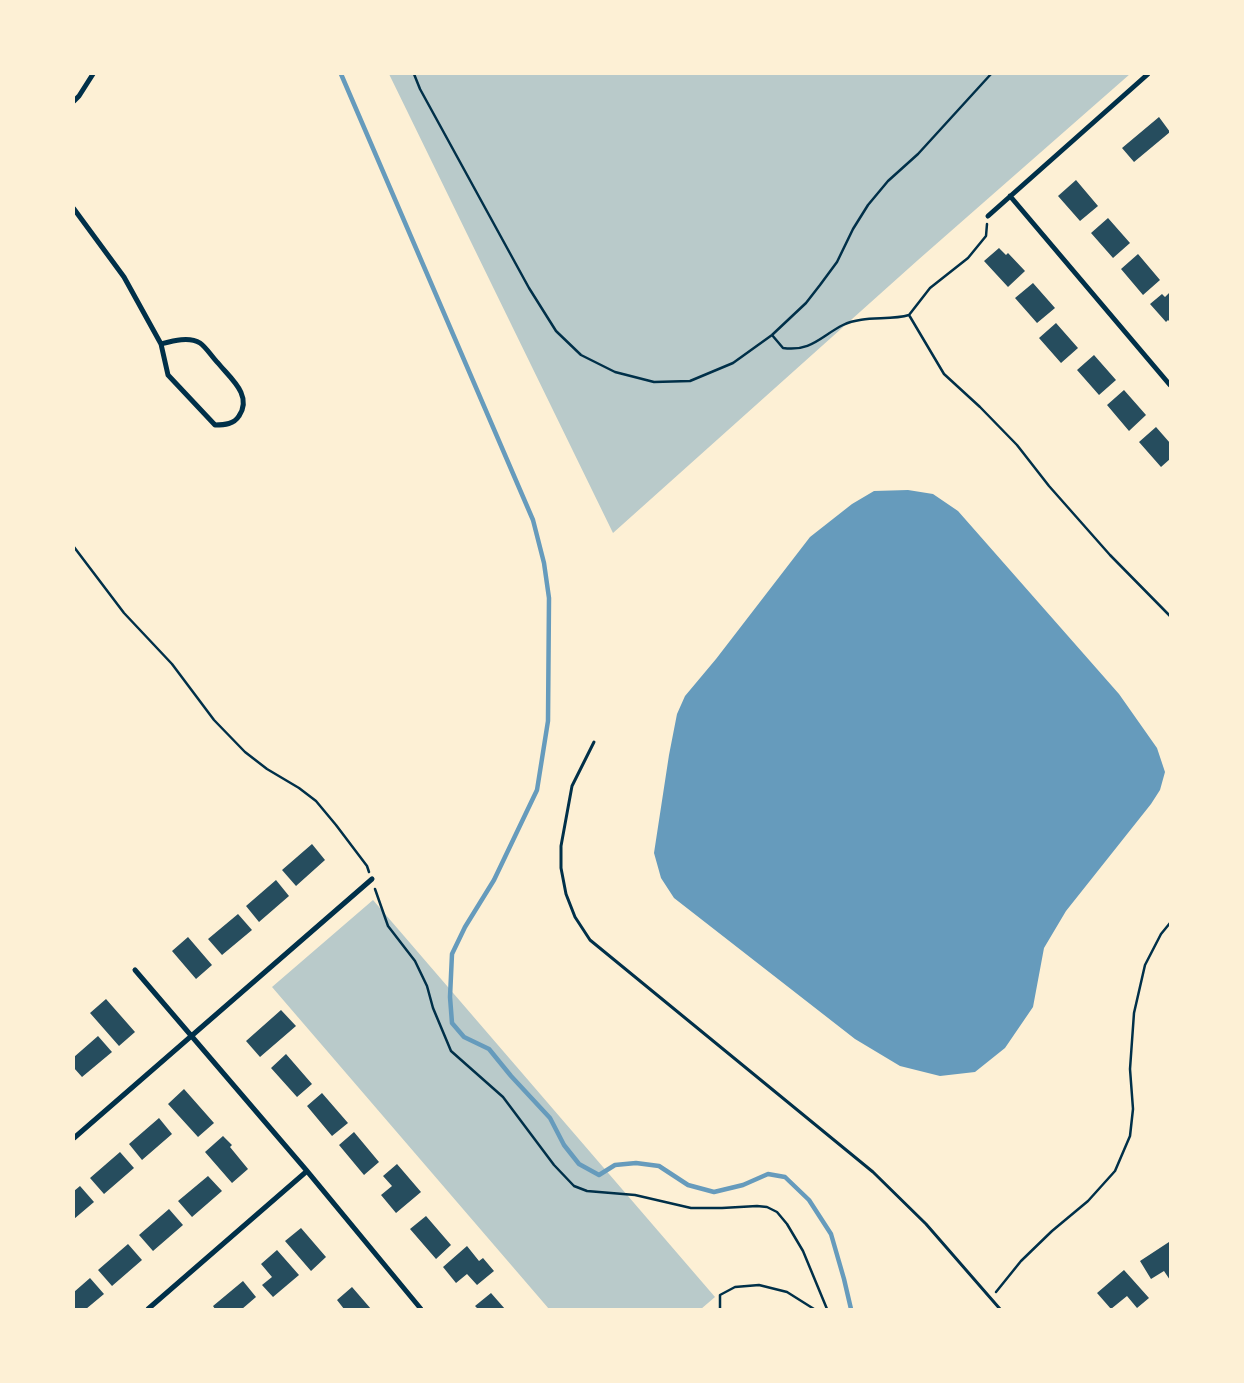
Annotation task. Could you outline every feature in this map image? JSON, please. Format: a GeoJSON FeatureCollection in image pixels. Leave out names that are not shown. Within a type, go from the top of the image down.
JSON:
{"type":"FeatureCollection","features":[{"type":"Feature","properties":{"kind":"street"},"geometry":{"type":"LineString","coordinates":[[74,101],[80,96],[92,74]]}},
{"type":"Feature","properties":{"kind":"street"},"geometry":{"type":"LineString","coordinates":[[988,216],[1148,74]]}},
{"type":"Feature","properties":{"kind":"street"},"geometry":{"type":"LineString","coordinates":[[1010,196],[1170,385]]}},
{"type":"Feature","properties":{"kind":"street"},"geometry":{"type":"LineString","coordinates":[[74,209],[124,277],[161,344],[168,375],[215,425],[228,425],[238,418],[244,408],[244,398],[240,389],[200,343],[189,340],[174,340],[161,344]]}},
{"type":"Feature","properties":{"kind":"street"},"geometry":{"type":"LineString","coordinates":[[74,1138],[372,879]]}},
{"type":"Feature","properties":{"kind":"street"},"geometry":{"type":"LineString","coordinates":[[135,970],[307,1171],[421,1309]]}},
{"type":"Feature","properties":{"kind":"street"},"geometry":{"type":"LineString","coordinates":[[148,1309],[307,1171]]}},
{"type":"Feature","properties":{"kind":"lane"},"geometry":{"type":"LineString","coordinates":[[594,742],[572,786],[561,846],[561,868],[566,894],[575,917],[590,940],[873,1172],[926,1224],[1000,1309]]}},
{"type":"Feature","properties":{"kind":"path"},"geometry":{"type":"LineString","coordinates":[[414,74],[420,90],[528,288],[556,331],[581,355],[615,372],[654,382],[690,381],[733,363],[772,335],[806,303],[820,286],[837,262],[853,229],[868,205],[888,181],[918,154],[991,74]]}},
{"type":"Feature","properties":{"kind":"path"},"geometry":{"type":"LineString","coordinates":[[772,335],[783,348],[795,350],[812,344],[845,324],[909,315],[930,288],[968,258],[986,236],[988,216]]}},
{"type":"Feature","properties":{"kind":"path"},"geometry":{"type":"LineString","coordinates":[[909,315],[944,374],[1017,445],[1049,486],[1110,555],[1170,616]]}},
{"type":"Feature","properties":{"kind":"path"},"geometry":{"type":"LineString","coordinates":[[74,547],[124,613],[172,664],[214,720],[245,752],[267,770],[299,788],[316,801],[336,825],[366,866],[388,926],[415,962],[427,986],[433,1008],[451,1051],[503,1097],[554,1165],[574,1186],[587,1191],[635,1195],[691,1208],[757,1206],[766,1207],[777,1212],[787,1224],[803,1251],[827,1309]]}},
{"type":"Feature","properties":{"kind":"path"},"geometry":{"type":"LineString","coordinates":[[991,1299],[1021,1262],[1052,1231],[1088,1201],[1115,1171],[1130,1136],[1133,1109],[1130,1069],[1134,1013],[1145,964],[1161,934],[1170,923]]}},
{"type":"Feature","properties":{"kind":"path"},"geometry":{"type":"LineString","coordinates":[[720,1309],[720,1295],[735,1287],[759,1286],[787,1292],[814,1309]]}},
{"type":"Feature","properties":{"kind":"shaded area"},"geometry":{"type":"Polygon","coordinates":[[[389,74],[1130,74],[918,260],[613,533],[389,74]]]}},
{"type":"Feature","properties":{"kind":"shaded area"},"geometry":{"type":"Polygon","coordinates":[[[373,900],[715,1297],[701,1309],[549,1309],[272,987],[373,900]]]}},
{"type":"Feature","properties":{"kind":"water"},"geometry":{"type":"Polygon","coordinates":[[[908,490],[933,494],[958,511],[1119,694],[1157,748],[1165,772],[1160,790],[1151,804],[1066,911],[1044,948],[1033,1007],[1005,1048],[975,1072],[940,1076],[900,1066],[855,1039],[674,898],[661,878],[654,853],[677,714],[685,696],[716,659],[810,537],[852,504],[874,491],[908,490]]]}},
{"type":"Feature","properties":{"kind":"building"},"geometry":{"type":"Polygon","coordinates":[[[1159,117],[1170,132],[1134,162],[1122,148],[1159,117]]]}},
{"type":"Feature","properties":{"kind":"building"},"geometry":{"type":"Polygon","coordinates":[[[1076,180],[1098,206],[1080,221],[1058,196],[1076,180]]]}},
{"type":"Feature","properties":{"kind":"building"},"geometry":{"type":"Polygon","coordinates":[[[1108,218],[1130,243],[1113,258],[1091,233],[1108,218]]]}},
{"type":"Feature","properties":{"kind":"building"},"geometry":{"type":"Polygon","coordinates":[[[999,248],[1006,255],[1008,253],[1025,271],[1008,287],[984,261],[999,248]]]}},
{"type":"Feature","properties":{"kind":"building"},"geometry":{"type":"Polygon","coordinates":[[[1138,254],[1160,280],[1143,295],[1121,269],[1138,254]]]}},
{"type":"Feature","properties":{"kind":"building"},"geometry":{"type":"Polygon","coordinates":[[[1033,283],[1055,308],[1037,323],[1015,298],[1033,283]]]}},
{"type":"Feature","properties":{"kind":"building"},"geometry":{"type":"Polygon","coordinates":[[[1170,292],[1170,322],[1168,320],[1166,322],[1150,304],[1162,294],[1165,297],[1170,292]]]}},
{"type":"Feature","properties":{"kind":"building"},"geometry":{"type":"Polygon","coordinates":[[[1056,323],[1078,348],[1061,363],[1039,338],[1056,323]]]}},
{"type":"Feature","properties":{"kind":"building"},"geometry":{"type":"Polygon","coordinates":[[[1094,355],[1116,380],[1099,395],[1077,370],[1094,355]]]}},
{"type":"Feature","properties":{"kind":"building"},"geometry":{"type":"Polygon","coordinates":[[[1124,390],[1146,415],[1129,431],[1107,405],[1124,390]]]}},
{"type":"Feature","properties":{"kind":"building"},"geometry":{"type":"Polygon","coordinates":[[[1156,427],[1170,443],[1170,459],[1161,467],[1139,442],[1156,427]]]}},
{"type":"Feature","properties":{"kind":"building"},"geometry":{"type":"Polygon","coordinates":[[[312,844],[325,860],[296,886],[282,870],[312,844]]]}},
{"type":"Feature","properties":{"kind":"building"},"geometry":{"type":"Polygon","coordinates":[[[276,880],[289,896],[259,922],[246,906],[276,880]]]}},
{"type":"Feature","properties":{"kind":"building"},"geometry":{"type":"Polygon","coordinates":[[[238,914],[252,930],[222,955],[208,939],[238,914]]]}},
{"type":"Feature","properties":{"kind":"building"},"geometry":{"type":"Polygon","coordinates":[[[188,937],[212,965],[196,979],[172,951],[188,937]]]}},
{"type":"Feature","properties":{"kind":"building"},"geometry":{"type":"Polygon","coordinates":[[[106,999],[135,1032],[119,1046],[90,1013],[106,999]]]}},
{"type":"Feature","properties":{"kind":"building"},"geometry":{"type":"Polygon","coordinates":[[[281,1010],[296,1026],[260,1057],[246,1041],[281,1010]]]}},
{"type":"Feature","properties":{"kind":"building"},"geometry":{"type":"Polygon","coordinates":[[[98,1036],[112,1052],[82,1077],[74,1068],[74,1057],[98,1036]]]}},
{"type":"Feature","properties":{"kind":"building"},"geometry":{"type":"Polygon","coordinates":[[[286,1054],[312,1084],[297,1097],[271,1068],[286,1054]]]}},
{"type":"Feature","properties":{"kind":"building"},"geometry":{"type":"Polygon","coordinates":[[[184,1089],[214,1123],[198,1137],[168,1104],[184,1089]]]}},
{"type":"Feature","properties":{"kind":"building"},"geometry":{"type":"Polygon","coordinates":[[[322,1093],[348,1123],[332,1136],[307,1106],[322,1093]]]}},
{"type":"Feature","properties":{"kind":"building"},"geometry":{"type":"Polygon","coordinates":[[[159,1118],[172,1134],[142,1160],[129,1144],[159,1118]]]}},
{"type":"Feature","properties":{"kind":"building"},"geometry":{"type":"Polygon","coordinates":[[[354,1132],[379,1162],[364,1175],[339,1145],[354,1132]]]}},
{"type":"Feature","properties":{"kind":"building"},"geometry":{"type":"Polygon","coordinates":[[[223,1136],[232,1145],[230,1147],[248,1169],[232,1183],[205,1152],[223,1136]]]}},
{"type":"Feature","properties":{"kind":"building"},"geometry":{"type":"Polygon","coordinates":[[[120,1152],[134,1168],[104,1194],[90,1178],[120,1152]]]}},
{"type":"Feature","properties":{"kind":"building"},"geometry":{"type":"Polygon","coordinates":[[[397,1164],[421,1192],[396,1213],[381,1195],[392,1186],[383,1176],[397,1164]]]}},
{"type":"Feature","properties":{"kind":"building"},"geometry":{"type":"Polygon","coordinates":[[[208,1176],[222,1191],[192,1217],[178,1201],[208,1176]]]}},
{"type":"Feature","properties":{"kind":"building"},"geometry":{"type":"Polygon","coordinates":[[[80,1186],[94,1202],[74,1219],[74,1191],[80,1186]]]}},
{"type":"Feature","properties":{"kind":"building"},"geometry":{"type":"Polygon","coordinates":[[[169,1209],[183,1225],[153,1251],[139,1235],[169,1209]]]}},
{"type":"Feature","properties":{"kind":"building"},"geometry":{"type":"Polygon","coordinates":[[[426,1216],[451,1245],[436,1259],[410,1229],[426,1216]]]}},
{"type":"Feature","properties":{"kind":"building"},"geometry":{"type":"Polygon","coordinates":[[[301,1228],[326,1257],[311,1271],[285,1241],[301,1228]]]}},
{"type":"Feature","properties":{"kind":"building"},"geometry":{"type":"Polygon","coordinates":[[[1169,1242],[1170,1280],[1164,1271],[1151,1279],[1140,1261],[1169,1242]]]}},
{"type":"Feature","properties":{"kind":"building"},"geometry":{"type":"Polygon","coordinates":[[[128,1244],[142,1260],[112,1286],[98,1270],[128,1244]]]}},
{"type":"Feature","properties":{"kind":"building"},"geometry":{"type":"Polygon","coordinates":[[[467,1246],[479,1261],[483,1258],[494,1271],[477,1285],[467,1274],[456,1283],[443,1267],[467,1246]]]}},
{"type":"Feature","properties":{"kind":"building"},"geometry":{"type":"Polygon","coordinates":[[[277,1250],[299,1275],[273,1297],[262,1285],[272,1277],[261,1264],[277,1250]]]}},
{"type":"Feature","properties":{"kind":"building"},"geometry":{"type":"Polygon","coordinates":[[[1124,1270],[1149,1298],[1137,1308],[1127,1296],[1111,1309],[1097,1293],[1124,1270]]]}},
{"type":"Feature","properties":{"kind":"building"},"geometry":{"type":"Polygon","coordinates":[[[90,1278],[104,1294],[86,1309],[74,1309],[74,1292],[90,1278]]]}},
{"type":"Feature","properties":{"kind":"building"},"geometry":{"type":"Polygon","coordinates":[[[243,1281],[256,1297],[242,1309],[215,1309],[213,1306],[243,1281]]]}},
{"type":"Feature","properties":{"kind":"building"},"geometry":{"type":"Polygon","coordinates":[[[352,1287],[371,1309],[344,1309],[337,1300],[352,1287]]]}},
{"type":"Feature","properties":{"kind":"building"},"geometry":{"type":"Polygon","coordinates":[[[491,1293],[505,1309],[478,1309],[475,1306],[491,1293]]]}},
{"type":"Feature","properties":{"kind":"waterway"},"geometry":{"type":"LineString","coordinates":[[341,74],[533,520],[544,563],[549,598],[548,721],[537,790],[494,880],[465,927],[452,954],[450,997],[452,1023],[464,1037],[489,1049],[550,1118],[564,1145],[579,1164],[599,1175],[615,1165],[636,1163],[659,1166],[688,1185],[714,1192],[743,1185],[768,1174],[785,1177],[809,1200],[831,1234],[851,1309]]}}]}
